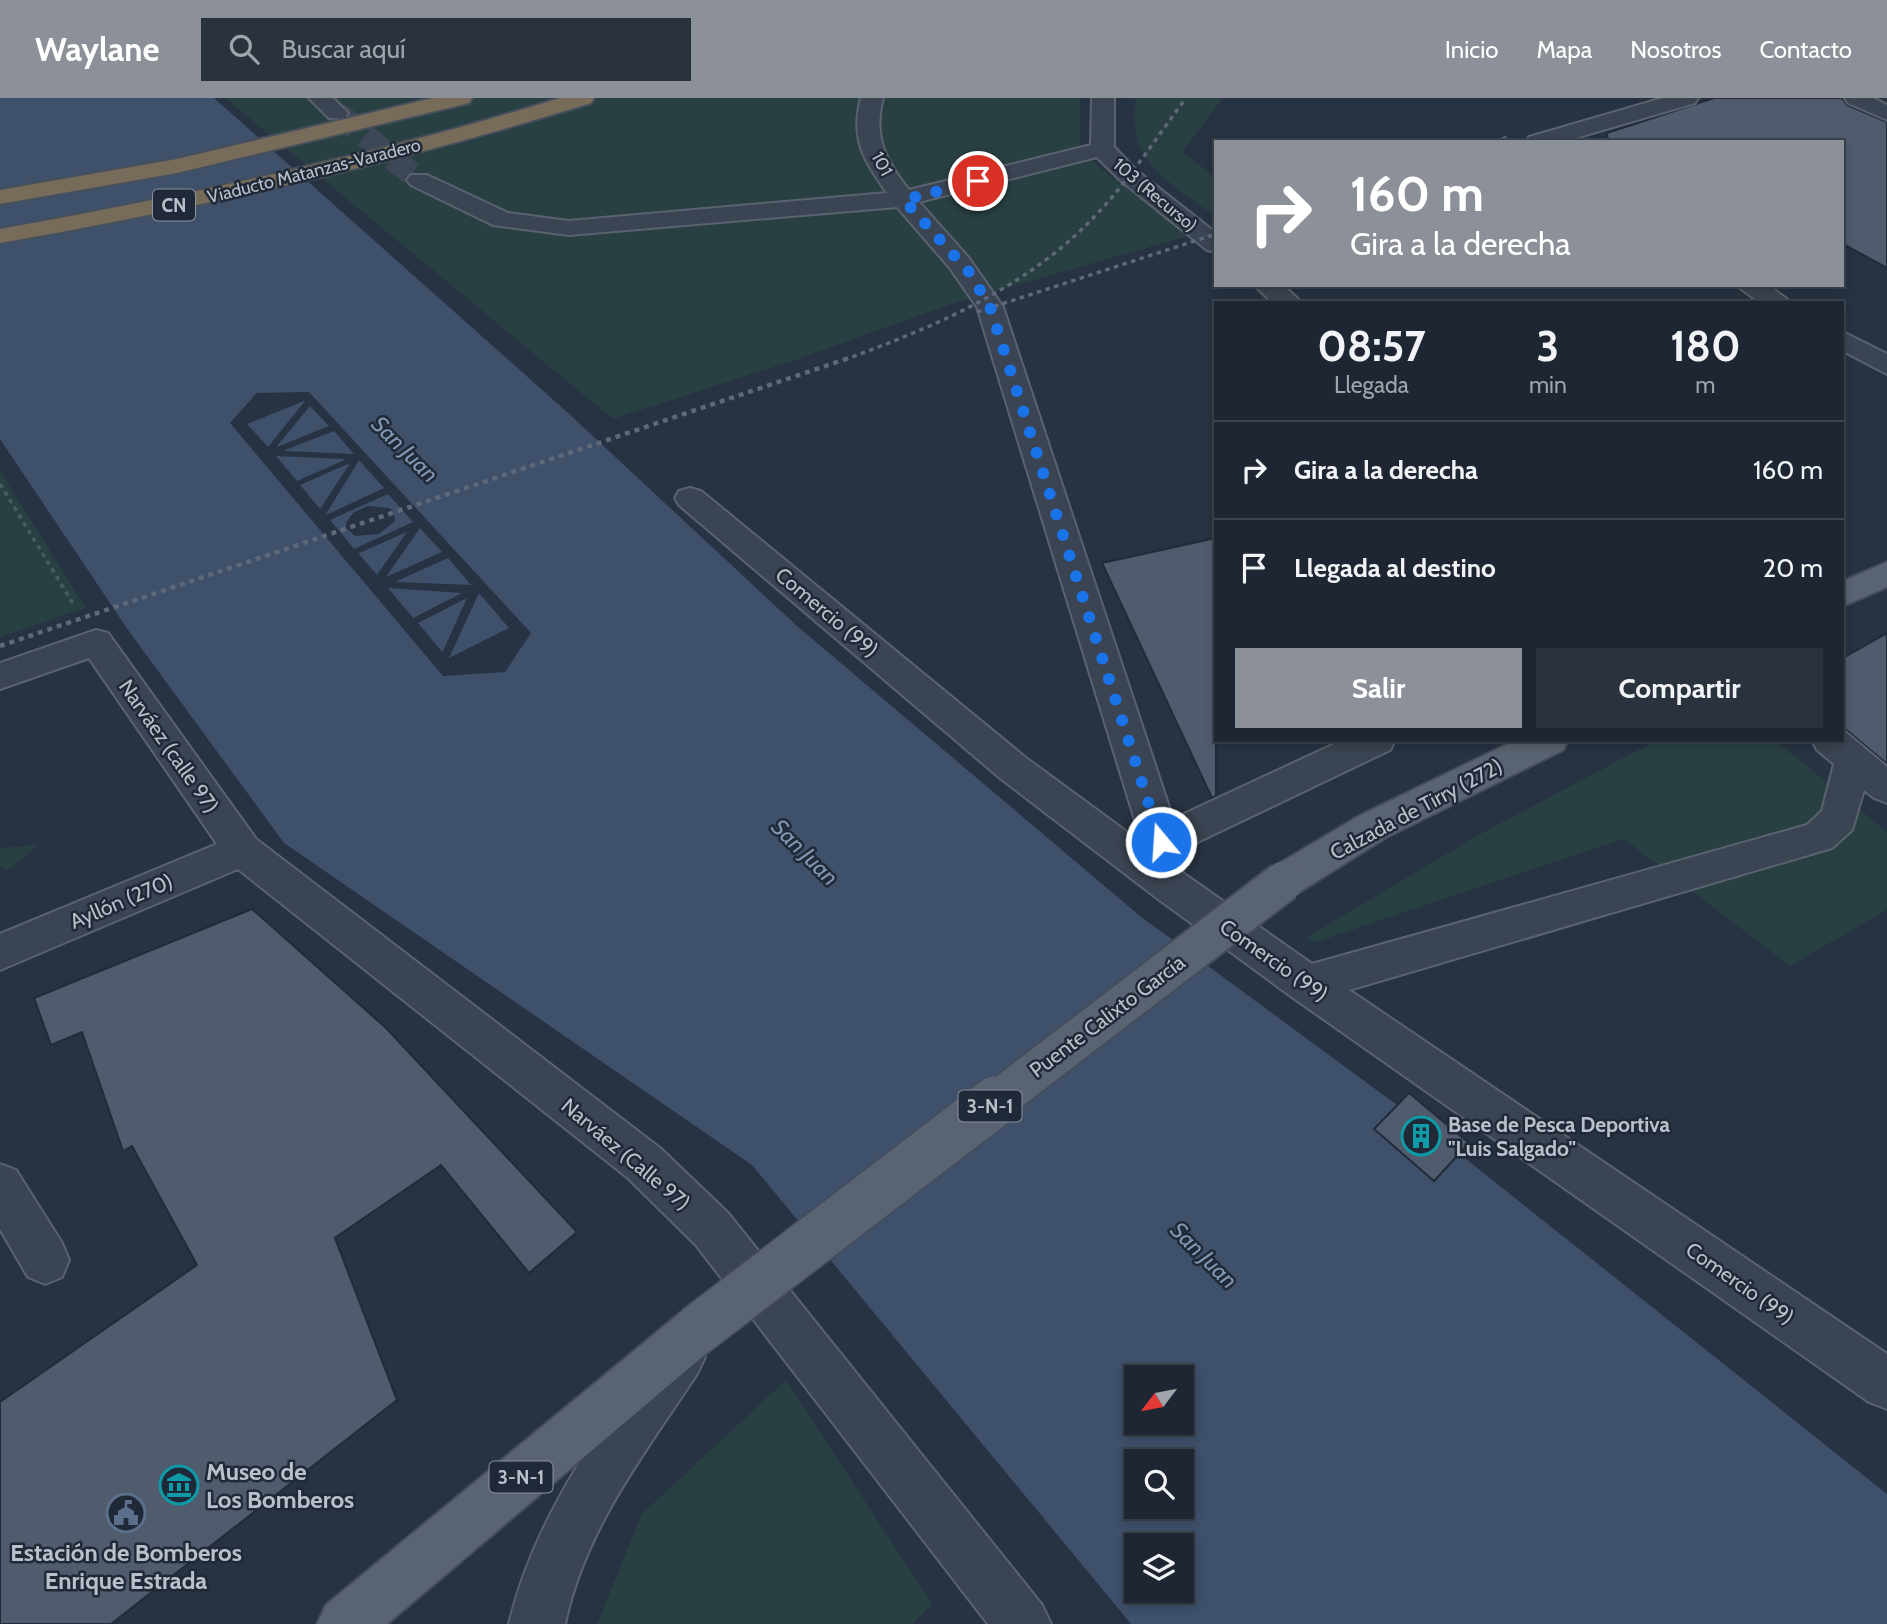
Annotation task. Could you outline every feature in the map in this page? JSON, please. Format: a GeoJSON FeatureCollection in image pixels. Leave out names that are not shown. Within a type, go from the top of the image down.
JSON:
{"type":"FeatureCollection","features":[{"type":"Feature","properties":{"kind":"highway","name":"Viaducto Matanzas-Varadero"},"geometry":{"type":"LineString","coordinates":[[0,197],[177,166],[461,98]]}},
{"type":"Feature","properties":{"kind":"highway","name":"Viaducto Matanzas-Varadero"},"geometry":{"type":"LineString","coordinates":[[0,236],[243,192],[346,166],[583,98]]}},
{"type":"Feature","properties":{"kind":"main road"},"geometry":{"type":"LineString","coordinates":[[1844,594],[1887,573]]}},
{"type":"Feature","properties":{"kind":"main road","name":"Calzada de Tirry (272)"},"geometry":{"type":"LineString","coordinates":[[1284,881],[1372,827],[1546,742]]}},
{"type":"Feature","properties":{"kind":"main road","name":"Puente Calixto García"},"geometry":{"type":"LineString","coordinates":[[697,1330],[1284,881]]}},
{"type":"Feature","properties":{"kind":"main road","name":"3-N-1"},"geometry":{"type":"LineString","coordinates":[[345,1624],[697,1330]]}},
{"type":"Feature","properties":{"kind":"street"},"geometry":{"type":"LineString","coordinates":[[320,98],[337,113]]}},
{"type":"Feature","properties":{"kind":"street","name":"101"},"geometry":{"type":"LineString","coordinates":[[872,98],[866,119],[876,159],[904,200],[969,272],[990,307],[1161,842],[1168,884]]}},
{"type":"Feature","properties":{"kind":"street","name":"103 (Recurso)"},"geometry":{"type":"LineString","coordinates":[[1103,98],[1102,149],[1128,175],[1214,242]]}},
{"type":"Feature","properties":{"kind":"street"},"geometry":{"type":"LineString","coordinates":[[1544,140],[1687,98]]}},
{"type":"Feature","properties":{"kind":"street"},"geometry":{"type":"LineString","coordinates":[[1856,98],[1887,113]]}},
{"type":"Feature","properties":{"kind":"street"},"geometry":{"type":"LineString","coordinates":[[419,180],[502,220],[569,228],[904,200],[1102,149]]}},
{"type":"Feature","properties":{"kind":"street"},"geometry":{"type":"LineString","coordinates":[[1269,287],[1286,301]]}},
{"type":"Feature","properties":{"kind":"street"},"geometry":{"type":"LineString","coordinates":[[1752,287],[1776,301]]}},
{"type":"Feature","properties":{"kind":"street"},"geometry":{"type":"LineString","coordinates":[[1844,341],[1887,366]]}},
{"type":"Feature","properties":{"kind":"street","name":"Comercio (99)"},"geometry":{"type":"LineString","coordinates":[[690,498],[1013,768],[1168,884],[1307,984],[1887,1384]]}},
{"type":"Feature","properties":{"kind":"street"},"geometry":{"type":"LineString","coordinates":[[0,676],[96,642]]}},
{"type":"Feature","properties":{"kind":"street","name":"Narváez (calle 97)"},"geometry":{"type":"LineString","coordinates":[[96,642],[242,850]]}},
{"type":"Feature","properties":{"kind":"street"},"geometry":{"type":"LineString","coordinates":[[1161,842],[1373,742]]}},
{"type":"Feature","properties":{"kind":"street"},"geometry":{"type":"LineString","coordinates":[[1842,750],[1887,788]]}},
{"type":"Feature","properties":{"kind":"street"},"geometry":{"type":"LineString","coordinates":[[1307,984],[1819,836],[1839,819],[1842,750]]}},
{"type":"Feature","properties":{"kind":"street","name":"Ayllón (270)"},"geometry":{"type":"LineString","coordinates":[[0,952],[242,850]]}},
{"type":"Feature","properties":{"kind":"street","name":"Narváez (Calle 97)"},"geometry":{"type":"LineString","coordinates":[[242,850],[644,1163],[712,1228],[1010,1619]]}},
{"type":"Feature","properties":{"kind":"street"},"geometry":{"type":"LineString","coordinates":[[0,1186],[45,1260]]}},
{"type":"Feature","properties":{"kind":"street"},"geometry":{"type":"LineString","coordinates":[[537,1624],[542,1589],[578,1511],[697,1330]]}},
{"type":"Feature","properties":{"kind":"path"},"geometry":{"type":"LineString","coordinates":[[0,484],[96,642]]}},
{"type":"Feature","properties":{"kind":"green space"},"geometry":{"type":"Polygon","coordinates":[[[225,98],[1080,98],[1080,148],[1099,167],[1188,236],[957,302],[798,359],[613,419],[225,98]]]}},
{"type":"Feature","properties":{"kind":"green space"},"geometry":{"type":"Polygon","coordinates":[[[1136,98],[1223,98],[1182,152],[1214,176],[1214,216],[1155,169],[1144,155],[1137,139],[1134,121],[1136,98]]]}},
{"type":"Feature","properties":{"kind":"green space"},"geometry":{"type":"Polygon","coordinates":[[[0,471],[86,608],[0,637],[0,471]]]}},
{"type":"Feature","properties":{"kind":"green space"},"geometry":{"type":"Polygon","coordinates":[[[1653,742],[1777,742],[1887,832],[1887,910],[1790,966],[1624,839],[1313,943],[1307,937],[1482,833],[1653,742]]]}},
{"type":"Feature","properties":{"kind":"green space"},"geometry":{"type":"Polygon","coordinates":[[[39,845],[7,871],[0,867],[0,848],[39,845]]]}},
{"type":"Feature","properties":{"kind":"green space"},"geometry":{"type":"Polygon","coordinates":[[[786,1380],[932,1604],[913,1624],[597,1624],[642,1514],[786,1380]]]}},
{"type":"Feature","properties":{"kind":"water","name":"San Juan"},"geometry":{"type":"Polygon","coordinates":[[[0,98],[214,98],[567,412],[797,626],[1140,916],[1412,1116],[1887,1494],[1887,1624],[1131,1624],[752,1165],[284,843],[128,630],[0,439],[0,98]]]}},
{"type":"Feature","properties":{"kind":"pier"},"geometry":{"type":"Polygon","coordinates":[[[309,392],[531,633],[505,672],[443,676],[230,423],[257,393],[309,392]],[[304,401],[247,424],[268,447],[305,401],[304,401]],[[310,406],[277,447],[329,426],[310,406]],[[334,431],[285,450],[285,451],[354,454],[334,431]],[[276,456],[297,481],[344,459],[276,456]],[[359,460],[326,515],[384,488],[359,460]],[[348,464],[300,485],[320,509],[348,464]],[[388,494],[330,520],[354,549],[413,522],[388,494]],[[420,528],[386,577],[442,552],[420,528]],[[407,532],[359,553],[377,575],[407,532]],[[448,558],[397,581],[397,582],[471,585],[448,558]],[[388,588],[413,618],[462,593],[388,588]],[[479,593],[449,658],[509,628],[479,593]],[[467,598],[418,623],[442,652],[467,598]]]}},
{"type":"Feature","properties":{"kind":"pier"},"geometry":{"type":"Polygon","coordinates":[[[368,506],[389,508],[393,511],[395,521],[379,534],[355,536],[346,528],[346,523],[353,513],[368,506]]]}},
{"type":"Feature","properties":{"kind":"building"},"geometry":{"type":"Polygon","coordinates":[[[1714,98],[1842,98],[1847,105],[1887,122],[1887,268],[1844,245],[1844,140],[1608,140],[1607,133],[1714,98]]]}},
{"type":"Feature","properties":{"kind":"building"},"geometry":{"type":"Polygon","coordinates":[[[1214,538],[1216,796],[1212,798],[1102,563],[1214,538]]]}},
{"type":"Feature","properties":{"kind":"building"},"geometry":{"type":"Polygon","coordinates":[[[1887,633],[1887,764],[1844,728],[1844,657],[1887,633]]]}},
{"type":"Feature","properties":{"kind":"building"},"geometry":{"type":"Polygon","coordinates":[[[252,909],[386,1028],[577,1232],[529,1273],[441,1165],[335,1238],[397,1400],[111,1624],[0,1624],[0,1402],[197,1265],[132,1146],[123,1151],[82,1032],[51,1045],[34,998],[252,909]]]}},
{"type":"Feature","properties":{"kind":"building","name":"Base de Pesca Deportiva \"Luis Salgado\""},"geometry":{"type":"Polygon","coordinates":[[[1409,1093],[1469,1143],[1434,1181],[1374,1129],[1409,1093]]]}},
{"type":"Feature","properties":{"kind":"tunnel"},"geometry":{"type":"LineString","coordinates":[[337,113],[419,180]]}},
{"type":"Feature","properties":{"kind":"railway"},"geometry":{"type":"LineString","coordinates":[[844,360],[912,334],[978,303],[1039,265],[1068,242],[1107,203],[1186,98]]}},
{"type":"Feature","properties":{"kind":"railway"},"geometry":{"type":"LineString","coordinates":[[1500,140],[1511,136]]}},
{"type":"Feature","properties":{"kind":"railway"},"geometry":{"type":"LineString","coordinates":[[977,312],[1214,235]]}},
{"type":"Feature","properties":{"kind":"railway"},"geometry":{"type":"LineString","coordinates":[[0,646],[849,358]]}},
{"type":"Feature","properties":{"kind":"place","name":"Base de Pesca Deportiva \"Luis Salgado\""},"geometry":{"type":"Point","coordinates":[1421,1136]}},
{"type":"Feature","properties":{"kind":"place","name":"Museo de Los Bomberos"},"geometry":{"type":"Point","coordinates":[179,1485]}},
{"type":"Feature","properties":{"kind":"place","name":"Estación de Bomberos Enrique Estrada"},"geometry":{"type":"Point","coordinates":[126,1513]}},
{"type":"Feature","properties":{"kind":"route"},"geometry":{"type":"LineString","coordinates":[[978,181],[904,200],[969,272],[990,307],[1161,842]]}}]}
